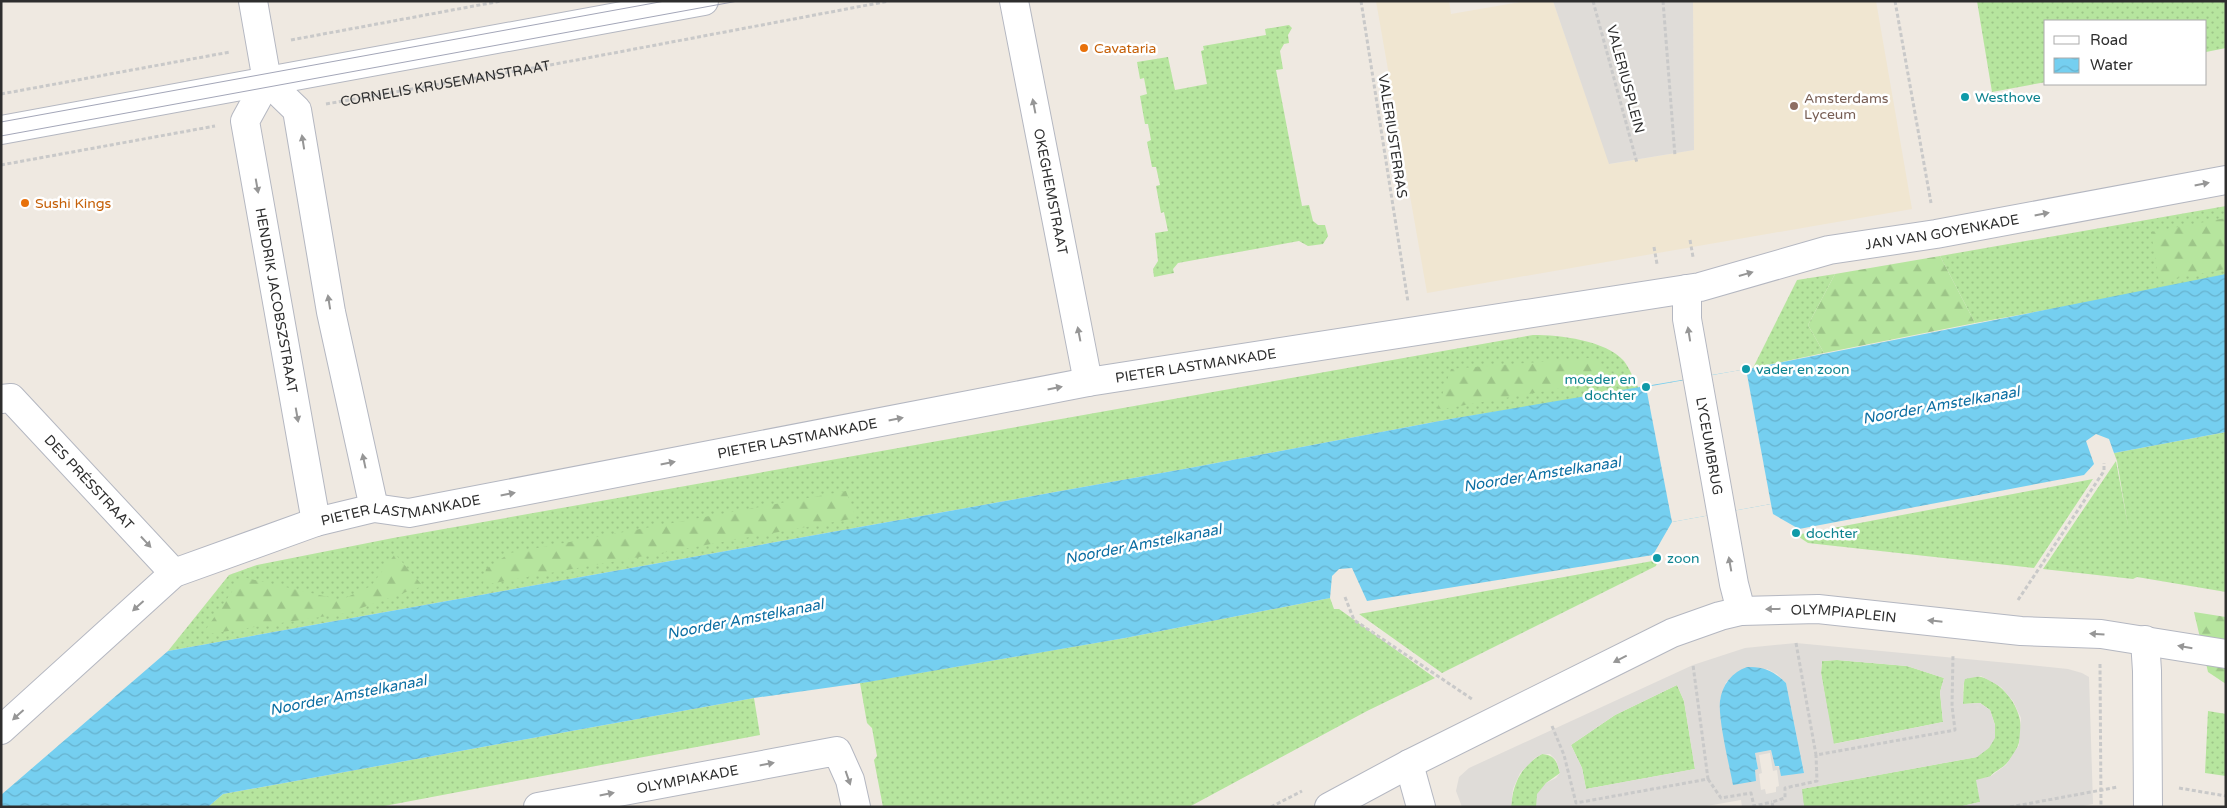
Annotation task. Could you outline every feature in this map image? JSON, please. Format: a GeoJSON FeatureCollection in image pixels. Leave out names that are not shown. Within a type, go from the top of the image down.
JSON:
{"type":"FeatureCollection","features":[{"type":"Feature","properties":{"kind":"street"},"geometry":{"type":"LineString","coordinates":[[245,121],[266,82],[253,1]]}},
{"type":"Feature","properties":{"kind":"street"},"geometry":{"type":"LineString","coordinates":[[1,130],[704,1]]}},
{"type":"Feature","properties":{"kind":"street","name":"OKEGHEMSTRAAT"},"geometry":{"type":"LineString","coordinates":[[1014,1],[1088,382]]}},
{"type":"Feature","properties":{"kind":"street"},"geometry":{"type":"LineString","coordinates":[[266,82],[297,110],[331,312],[374,508]]}},
{"type":"Feature","properties":{"kind":"street","name":"HENDRIK JACOBSZSTRAAT"},"geometry":{"type":"LineString","coordinates":[[245,121],[316,522]]}},
{"type":"Feature","properties":{"kind":"street","name":"JAN VAN GOYENKADE"},"geometry":{"type":"LineString","coordinates":[[1674,291],[1700,287],[1829,250],[1936,234],[2226,180]]}},
{"type":"Feature","properties":{"kind":"street","name":"PIETER LASTMANKADE"},"geometry":{"type":"LineString","coordinates":[[1,730],[174,573],[316,522],[374,508],[409,514],[1088,382],[1674,291]]}},
{"type":"Feature","properties":{"kind":"street","name":"LYCEUMBRUG"},"geometry":{"type":"LineString","coordinates":[[1674,291],[1687,319],[1734,584],[1741,611]]}},
{"type":"Feature","properties":{"kind":"street","name":"DES PRÉSSTRAAT"},"geometry":{"type":"LineString","coordinates":[[1,399],[10,398],[174,573]]}},
{"type":"Feature","properties":{"kind":"street","name":"OLYMPIAPLEIN"},"geometry":{"type":"LineString","coordinates":[[1329,807],[1409,764],[1672,633],[1720,616],[1741,611],[1818,609],[2021,631],[2101,634],[2226,654]]}},
{"type":"Feature","properties":{"kind":"street"},"geometry":{"type":"LineString","coordinates":[[2145,640],[2148,807]]}},
{"type":"Feature","properties":{"kind":"street","name":"OLYMPIAKADE"},"geometry":{"type":"LineString","coordinates":[[541,806],[837,751],[850,780],[856,807]]}},
{"type":"Feature","properties":{"kind":"street"},"geometry":{"type":"LineString","coordinates":[[1409,764],[1421,807]]}},
{"type":"Feature","properties":{"kind":"path","name":"CORNELIS KRUSEMANSTRAAT"},"geometry":{"type":"LineString","coordinates":[[297,110],[550,65],[889,1]]}},
{"type":"Feature","properties":{"kind":"path","name":"VALERIUSTERRAS"},"geometry":{"type":"LineString","coordinates":[[1361,1],[1403,275]]}},
{"type":"Feature","properties":{"kind":"path","name":"VALERIUSPLEIN"},"geometry":{"type":"LineString","coordinates":[[1593,1],[1637,163]]}},
{"type":"Feature","properties":{"kind":"path"},"geometry":{"type":"LineString","coordinates":[[1663,1],[1675,156]]}},
{"type":"Feature","properties":{"kind":"path"},"geometry":{"type":"LineString","coordinates":[[1895,1],[1936,234]]}},
{"type":"Feature","properties":{"kind":"path"},"geometry":{"type":"LineString","coordinates":[[1,165],[245,121]]}},
{"type":"Feature","properties":{"kind":"path"},"geometry":{"type":"LineString","coordinates":[[2017,601],[2104,471],[2104,462]]}},
{"type":"Feature","properties":{"kind":"path"},"geometry":{"type":"LineString","coordinates":[[1344,597],[1354,620],[1476,702]]}},
{"type":"Feature","properties":{"kind":"path"},"geometry":{"type":"LineString","coordinates":[[1693,665],[1708,779],[1721,798],[1751,793],[1754,806],[1785,798],[1785,788],[1817,781],[1816,755],[1796,644]]}},
{"type":"Feature","properties":{"kind":"path"},"geometry":{"type":"LineString","coordinates":[[1816,755],[1955,730],[1952,706],[1953,653]]}},
{"type":"Feature","properties":{"kind":"path"},"geometry":{"type":"LineString","coordinates":[[2100,663],[2102,807]]}},
{"type":"Feature","properties":{"kind":"path"},"geometry":{"type":"LineString","coordinates":[[1550,721],[1564,755],[1576,803],[1708,779]]}},
{"type":"Feature","properties":{"kind":"path"},"geometry":{"type":"LineString","coordinates":[[1772,802],[1773,807]]}},
{"type":"Feature","properties":{"kind":"shaded area","name":"Amsterdams Lyceum"},"geometry":{"type":"Polygon","coordinates":[[[1376,1],[1449,1],[1451,14],[1526,1],[1553,1],[1610,164],[1694,150],[1693,1],[1876,1],[1912,209],[1427,293],[1376,1]]]}},
{"type":"Feature","properties":{"kind":"shaded area"},"geometry":{"type":"Polygon","coordinates":[[[1553,1],[1693,1],[1694,150],[1609,164],[1553,1]]]}},
{"type":"Feature","properties":{"kind":"shaded area"},"geometry":{"type":"Polygon","coordinates":[[[1796,643],[2030,665],[2068,669],[2082,673],[2089,677],[2093,804],[2078,807],[1958,807],[1980,802],[1976,780],[1991,776],[2006,765],[2019,745],[2021,718],[2013,701],[2001,687],[1981,676],[1965,679],[1963,687],[1963,704],[1980,703],[1990,710],[1995,725],[1995,738],[1989,748],[1977,757],[1802,789],[1804,807],[1742,807],[1741,800],[1701,807],[1536,807],[1537,794],[1546,783],[1556,778],[1560,773],[1556,760],[1550,754],[1542,754],[1535,758],[1520,773],[1513,789],[1511,807],[1462,807],[1456,791],[1459,777],[1469,768],[1693,665],[1745,648],[1796,643]],[[1837,660],[1822,661],[1821,673],[1834,744],[1943,722],[1940,692],[1944,678],[1907,666],[1837,660]],[[1767,669],[1726,682],[1720,700],[1755,770],[1758,769],[1755,753],[1771,750],[1775,766],[1804,772],[1786,683],[1777,674],[1767,669]],[[1677,685],[1615,715],[1571,745],[1582,768],[1586,789],[1695,769],[1684,701],[1677,685]],[[1770,753],[1759,755],[1762,773],[1759,774],[1761,790],[1765,789],[1766,794],[1776,792],[1776,787],[1779,786],[1777,770],[1773,771],[1770,753]]]}},
{"type":"Feature","properties":{"kind":"green space"},"geometry":{"type":"Polygon","coordinates":[[[1977,1],[2226,1],[2226,48],[2207,52],[2207,20],[2044,20],[2044,82],[1992,92],[1977,1]]]}},
{"type":"Feature","properties":{"kind":"green space"},"geometry":{"type":"Polygon","coordinates":[[[1289,25],[1292,28],[1288,35],[1289,43],[1284,44],[1280,51],[1283,69],[1276,70],[1302,206],[1309,205],[1313,221],[1318,225],[1325,225],[1328,236],[1323,244],[1308,246],[1299,241],[1178,263],[1173,269],[1174,273],[1154,277],[1153,269],[1158,261],[1155,233],[1168,231],[1164,212],[1161,213],[1156,186],[1160,185],[1156,167],[1152,167],[1147,142],[1151,140],[1148,124],[1145,124],[1140,96],[1147,94],[1144,78],[1140,79],[1137,62],[1168,57],[1175,90],[1207,84],[1201,51],[1204,50],[1203,46],[1266,35],[1265,29],[1289,25]]]}},
{"type":"Feature","properties":{"kind":"green space"},"geometry":{"type":"Polygon","coordinates":[[[2226,206],[2226,277],[1975,323],[1940,256],[2226,206]]]}},
{"type":"Feature","properties":{"kind":"green space"},"geometry":{"type":"Polygon","coordinates":[[[2226,218],[2226,269],[2159,281],[2151,232],[2226,218]]]}},
{"type":"Feature","properties":{"kind":"green space"},"geometry":{"type":"Polygon","coordinates":[[[1940,256],[1975,323],[1824,353],[1808,325],[1835,274],[1940,256]]]}},
{"type":"Feature","properties":{"kind":"green space"},"geometry":{"type":"Polygon","coordinates":[[[1835,274],[1808,325],[1824,353],[1753,368],[1797,280],[1835,274]]]}},
{"type":"Feature","properties":{"kind":"green space"},"geometry":{"type":"Polygon","coordinates":[[[1533,335],[1582,340],[1606,348],[1624,361],[1639,389],[1450,419],[1195,467],[168,651],[229,575],[257,565],[393,538],[1533,335]]]}},
{"type":"Feature","properties":{"kind":"green space"},"geometry":{"type":"Polygon","coordinates":[[[1591,358],[1619,378],[1437,410],[1451,369],[1591,358]]]}},
{"type":"Feature","properties":{"kind":"green space"},"geometry":{"type":"Polygon","coordinates":[[[2226,432],[2226,592],[2137,577],[2133,579],[2043,569],[2116,461],[2128,526],[2117,461],[2114,453],[2226,432]]]}},
{"type":"Feature","properties":{"kind":"green space"},"geometry":{"type":"Polygon","coordinates":[[[2093,479],[2034,568],[1808,543],[1796,535],[2093,479]]]}},
{"type":"Feature","properties":{"kind":"green space"},"geometry":{"type":"Polygon","coordinates":[[[846,491],[856,518],[483,585],[486,569],[510,553],[846,491]]]}},
{"type":"Feature","properties":{"kind":"green space"},"geometry":{"type":"Polygon","coordinates":[[[395,554],[423,586],[347,613],[202,635],[242,577],[341,600],[371,586],[395,554]]]}},
{"type":"Feature","properties":{"kind":"green space"},"geometry":{"type":"Polygon","coordinates":[[[1658,560],[1656,566],[1442,673],[1359,614],[1658,560]]]}},
{"type":"Feature","properties":{"kind":"green space"},"geometry":{"type":"Polygon","coordinates":[[[1330,598],[1334,609],[1339,609],[1435,678],[1367,711],[1189,807],[883,807],[874,760],[877,756],[872,728],[867,723],[860,683],[1125,638],[1330,598]]]}},
{"type":"Feature","properties":{"kind":"green space"},"geometry":{"type":"Polygon","coordinates":[[[2194,612],[2226,617],[2226,684],[2208,672],[2194,612]]]}},
{"type":"Feature","properties":{"kind":"green space"},"geometry":{"type":"Polygon","coordinates":[[[1837,660],[1907,666],[1944,678],[1940,692],[1943,722],[1833,744],[1821,673],[1822,661],[1837,660]]]}},
{"type":"Feature","properties":{"kind":"green space"},"geometry":{"type":"Polygon","coordinates":[[[1973,676],[1987,679],[2003,689],[2017,710],[2021,729],[2020,739],[2012,757],[1990,777],[1980,802],[1958,807],[1804,807],[1801,789],[1977,757],[1995,725],[1990,710],[1980,703],[1963,704],[1964,679],[1973,676]]]}},
{"type":"Feature","properties":{"kind":"green space"},"geometry":{"type":"Polygon","coordinates":[[[1677,685],[1684,701],[1695,769],[1586,789],[1582,768],[1571,745],[1615,715],[1677,685]]]}},
{"type":"Feature","properties":{"kind":"green space"},"geometry":{"type":"Polygon","coordinates":[[[754,698],[760,735],[379,807],[208,807],[223,794],[754,698]]]}},
{"type":"Feature","properties":{"kind":"green space"},"geometry":{"type":"Polygon","coordinates":[[[2208,711],[2226,714],[2226,776],[2205,773],[2208,711]]]}},
{"type":"Feature","properties":{"kind":"green space"},"geometry":{"type":"Polygon","coordinates":[[[1542,754],[1550,756],[1555,760],[1560,773],[1546,783],[1536,807],[1511,807],[1519,776],[1529,764],[1542,754]]]}},
{"type":"Feature","properties":{"kind":"water","name":"Noorder Amstelkanaal"},"geometry":{"type":"Polygon","coordinates":[[[2226,274],[2226,432],[2114,453],[2109,439],[2096,434],[2086,441],[2094,464],[2084,475],[1799,529],[1773,514],[1771,504],[1672,522],[1653,555],[1367,601],[1352,568],[1339,569],[1332,576],[1330,598],[1125,638],[868,682],[754,698],[223,794],[208,807],[1,807],[1,795],[168,651],[1195,467],[1450,419],[1753,368],[2226,274]]]}},
{"type":"Feature","properties":{"kind":"water"},"geometry":{"type":"Polygon","coordinates":[[[1747,667],[1769,670],[1786,683],[1804,773],[1781,776],[1779,766],[1775,766],[1771,750],[1755,753],[1758,769],[1755,770],[1756,781],[1733,785],[1722,730],[1720,701],[1725,685],[1732,676],[1747,667]]]}},
{"type":"Feature","properties":{"kind":"pier"},"geometry":{"type":"Polygon","coordinates":[[[1746,369],[1771,504],[1672,522],[1646,387],[1746,369]]]}},
{"type":"Feature","properties":{"kind":"tram line"},"geometry":{"type":"LineString","coordinates":[[1,122],[665,1]]}},
{"type":"Feature","properties":{"kind":"tram line"},"geometry":{"type":"LineString","coordinates":[[1,136],[738,1]]}},
{"type":"Feature","properties":{"kind":"place","name":"Cavataria"},"geometry":{"type":"Point","coordinates":[1084,48]}},
{"type":"Feature","properties":{"kind":"place","name":"Westhove"},"geometry":{"type":"Point","coordinates":[1965,97]}},
{"type":"Feature","properties":{"kind":"place","name":"Amsterdams Lyceum"},"geometry":{"type":"Point","coordinates":[1794,106]}},
{"type":"Feature","properties":{"kind":"place","name":"Sushi Kings"},"geometry":{"type":"Point","coordinates":[25,203]}},
{"type":"Feature","properties":{"kind":"place","name":"vader en zoon"},"geometry":{"type":"Point","coordinates":[1746,369]}},
{"type":"Feature","properties":{"kind":"place","name":"moeder en dochter"},"geometry":{"type":"Point","coordinates":[1646,387]}},
{"type":"Feature","properties":{"kind":"place","name":"dochter"},"geometry":{"type":"Point","coordinates":[1796,533]}},
{"type":"Feature","properties":{"kind":"place","name":"zoon"},"geometry":{"type":"Point","coordinates":[1657,558]}}]}
